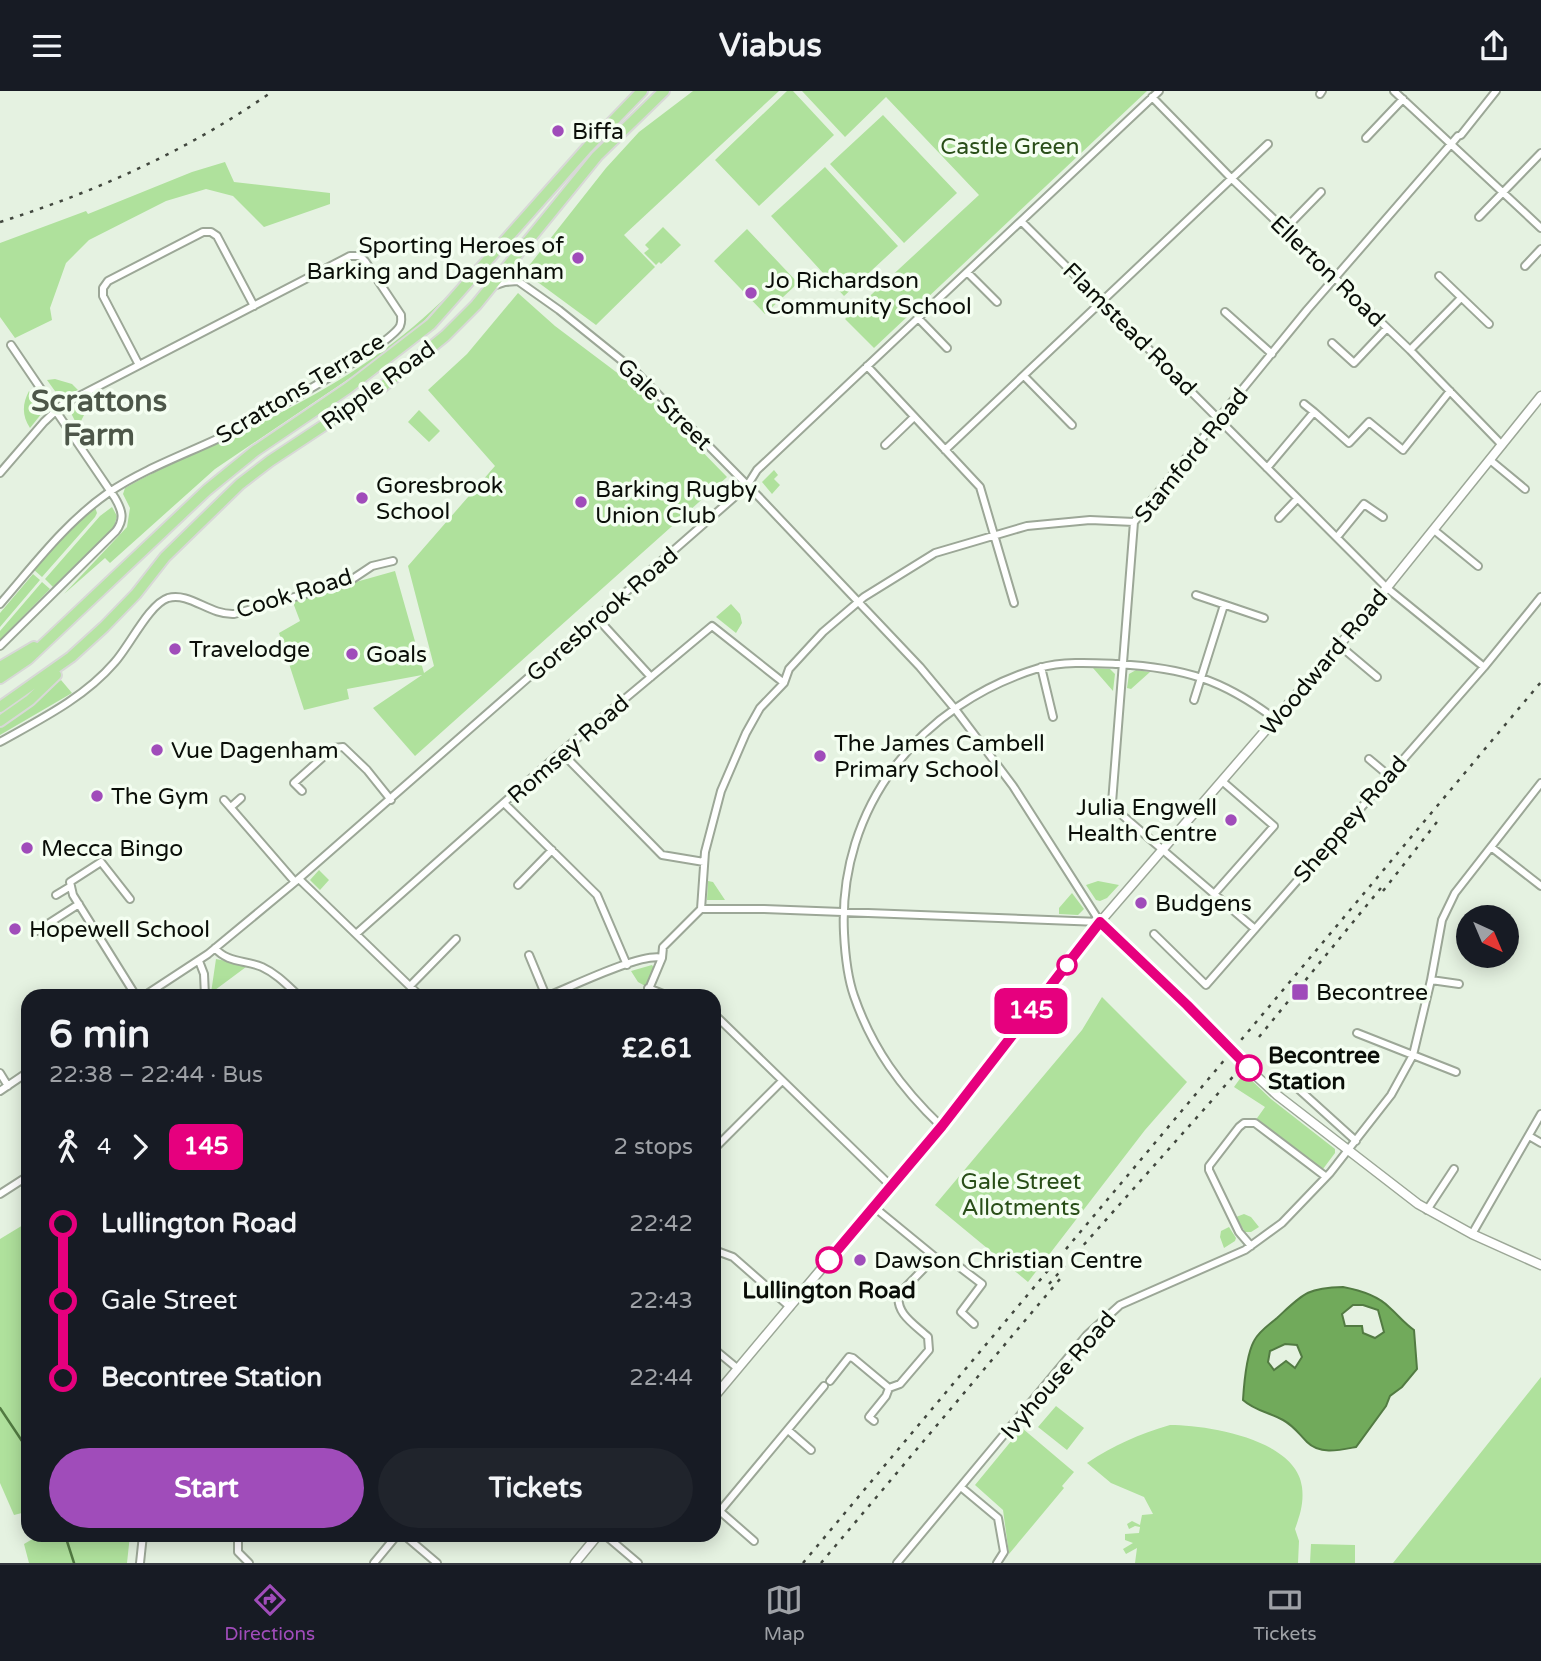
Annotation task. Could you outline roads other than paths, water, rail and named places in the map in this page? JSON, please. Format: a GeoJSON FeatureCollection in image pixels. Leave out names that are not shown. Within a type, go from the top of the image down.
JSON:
{"type":"FeatureCollection","features":[{"type":"Feature","properties":{"kind":"highway","name":"Ripple Road"},"geometry":{"type":"LineString","coordinates":[[54,635],[207,490],[256,451],[348,388],[431,324],[587,148],[642,91]]}},
{"type":"Feature","properties":{"kind":"highway","name":"Ripple Road"},"geometry":{"type":"LineString","coordinates":[[71,657],[136,594],[165,557],[240,484],[382,387],[445,336],[491,287],[597,156],[664,91]]}},
{"type":"Feature","properties":{"kind":"highway"},"geometry":{"type":"LineString","coordinates":[[0,667],[54,635]]}},
{"type":"Feature","properties":{"kind":"highway"},"geometry":{"type":"LineString","coordinates":[[0,678],[28,659],[54,635]]}},
{"type":"Feature","properties":{"kind":"highway"},"geometry":{"type":"LineString","coordinates":[[0,707],[71,657]]}},
{"type":"Feature","properties":{"kind":"highway"},"geometry":{"type":"LineString","coordinates":[[0,721],[30,700],[71,657]]}},
{"type":"Feature","properties":{"kind":"street","name":"Goresbrook Road"},"geometry":{"type":"LineString","coordinates":[[155,989],[215,949],[297,880],[747,486],[757,470],[1159,91]]}},
{"type":"Feature","properties":{"kind":"street"},"geometry":{"type":"LineString","coordinates":[[1394,91],[1541,228]]}},
{"type":"Feature","properties":{"kind":"street","name":"Stamford Road"},"geometry":{"type":"LineString","coordinates":[[1255,929],[1115,809],[1112,803],[1134,522],[1334,279],[1461,135],[1496,91]]}},
{"type":"Feature","properties":{"kind":"street","name":"Ellerton Road"},"geometry":{"type":"LineString","coordinates":[[1152,97],[1231,179],[1410,350],[1502,445]]}},
{"type":"Feature","properties":{"kind":"street"},"geometry":{"type":"LineString","coordinates":[[1366,138],[1403,99]]}},
{"type":"Feature","properties":{"kind":"street"},"geometry":{"type":"LineString","coordinates":[[945,450],[1268,144]]}},
{"type":"Feature","properties":{"kind":"street"},"geometry":{"type":"LineString","coordinates":[[1479,217],[1541,153]]}},
{"type":"Feature","properties":{"kind":"street"},"geometry":{"type":"LineString","coordinates":[[1284,229],[1321,192]]}},
{"type":"Feature","properties":{"kind":"street","name":"Flamstead Road"},"geometry":{"type":"LineString","coordinates":[[1021,221],[1387,588],[1484,667]]}},
{"type":"Feature","properties":{"kind":"street"},"geometry":{"type":"LineString","coordinates":[[0,473],[55,411],[254,306],[217,236],[211,232],[203,232],[108,281],[103,288],[103,296],[139,365]]}},
{"type":"Feature","properties":{"kind":"street"},"geometry":{"type":"LineString","coordinates":[[1525,266],[1541,249]]}},
{"type":"Feature","properties":{"kind":"street","name":"Scrattons Terrace"},"geometry":{"type":"LineString","coordinates":[[0,604],[60,534],[110,492],[256,420],[373,349],[388,338],[401,322],[399,312],[365,261],[355,255],[254,306]]}},
{"type":"Feature","properties":{"kind":"street"},"geometry":{"type":"LineString","coordinates":[[491,287],[518,281],[513,260]]}},
{"type":"Feature","properties":{"kind":"street"},"geometry":{"type":"LineString","coordinates":[[967,272],[997,302]]}},
{"type":"Feature","properties":{"kind":"street"},"geometry":{"type":"LineString","coordinates":[[1439,276],[1489,324]]}},
{"type":"Feature","properties":{"kind":"street","name":"Gale Street"},"geometry":{"type":"LineString","coordinates":[[518,281],[636,372],[859,602],[955,709],[1013,786],[1100,922],[1253,1073],[1277,1095],[1427,1210],[1541,1265]]}},
{"type":"Feature","properties":{"kind":"street"},"geometry":{"type":"LineString","coordinates":[[1410,350],[1461,298]]}},
{"type":"Feature","properties":{"kind":"street"},"geometry":{"type":"LineString","coordinates":[[1225,312],[1272,354]]}},
{"type":"Feature","properties":{"kind":"street"},"geometry":{"type":"LineString","coordinates":[[918,318],[947,348]]}},
{"type":"Feature","properties":{"kind":"street"},"geometry":{"type":"LineString","coordinates":[[1332,343],[1354,363],[1387,328]]}},
{"type":"Feature","properties":{"kind":"street"},"geometry":{"type":"LineString","coordinates":[[0,646],[120,526],[121,510],[11,345]]}},
{"type":"Feature","properties":{"kind":"street"},"geometry":{"type":"LineString","coordinates":[[867,366],[980,487],[1014,603]]}},
{"type":"Feature","properties":{"kind":"street"},"geometry":{"type":"LineString","coordinates":[[1024,376],[1072,425]]}},
{"type":"Feature","properties":{"kind":"street"},"geometry":{"type":"LineString","coordinates":[[1304,404],[1349,443],[1369,422],[1406,453],[1450,391]]}},
{"type":"Feature","properties":{"kind":"street","name":"Woodward Road"},"geometry":{"type":"LineString","coordinates":[[721,1388],[942,1126],[1100,922],[1387,588],[1541,396]]}},
{"type":"Feature","properties":{"kind":"street"},"geometry":{"type":"LineString","coordinates":[[1267,468],[1314,412]]}},
{"type":"Feature","properties":{"kind":"street"},"geometry":{"type":"LineString","coordinates":[[885,445],[914,418]]}},
{"type":"Feature","properties":{"kind":"street"},"geometry":{"type":"LineString","coordinates":[[1490,460],[1525,489]]}},
{"type":"Feature","properties":{"kind":"street"},"geometry":{"type":"LineString","coordinates":[[1279,518],[1297,499]]}},
{"type":"Feature","properties":{"kind":"street"},"geometry":{"type":"LineString","coordinates":[[1337,537],[1364,504],[1383,517]]}},
{"type":"Feature","properties":{"kind":"street"},"geometry":{"type":"LineString","coordinates":[[648,989],[662,958],[663,947],[701,909],[704,862],[721,791],[746,733],[760,708],[784,683],[789,669],[814,640],[859,602],[935,553],[1027,526],[1069,521],[1134,522]]}},
{"type":"Feature","properties":{"kind":"street"},"geometry":{"type":"LineString","coordinates":[[1434,530],[1478,566]]}},
{"type":"Feature","properties":{"kind":"street","name":"Cook Road"},"geometry":{"type":"LineString","coordinates":[[0,742],[95,683],[124,653],[152,610],[168,598],[186,598],[219,613],[234,614],[348,582],[372,566],[393,561]]}},
{"type":"Feature","properties":{"kind":"street"},"geometry":{"type":"LineString","coordinates":[[1196,594],[1264,618]]}},
{"type":"Feature","properties":{"kind":"street","name":"Sheppey Road"},"geometry":{"type":"LineString","coordinates":[[1154,934],[1206,985],[1484,667],[1541,597]]}},
{"type":"Feature","properties":{"kind":"street"},"geometry":{"type":"LineString","coordinates":[[1194,700],[1224,605]]}},
{"type":"Feature","properties":{"kind":"street"},"geometry":{"type":"LineString","coordinates":[[597,618],[652,677]]}},
{"type":"Feature","properties":{"kind":"street","name":"Romsey Road"},"geometry":{"type":"LineString","coordinates":[[356,934],[561,752],[712,626],[784,683]]}},
{"type":"Feature","properties":{"kind":"street"},"geometry":{"type":"LineString","coordinates":[[1339,645],[1377,677]]}},
{"type":"Feature","properties":{"kind":"street"},"geometry":{"type":"LineString","coordinates":[[942,1126],[919,1105],[889,1069],[874,1044],[853,993],[845,949],[843,913],[848,870],[855,842],[876,794],[894,766],[937,721],[995,686],[1041,667],[1087,663],[1165,668],[1202,677],[1240,695],[1275,719]]}},
{"type":"Feature","properties":{"kind":"street"},"geometry":{"type":"LineString","coordinates":[[1041,667],[1053,717]]}},
{"type":"Feature","properties":{"kind":"street"},"geometry":{"type":"LineString","coordinates":[[302,791],[294,783],[333,748],[343,747],[367,770],[391,800]]}},
{"type":"Feature","properties":{"kind":"street"},"geometry":{"type":"LineString","coordinates":[[561,752],[662,855],[704,862]]}},
{"type":"Feature","properties":{"kind":"street"},"geometry":{"type":"LineString","coordinates":[[1369,759],[1388,775]]}},
{"type":"Feature","properties":{"kind":"street"},"geometry":{"type":"LineString","coordinates":[[1214,894],[1274,826],[1222,781]]}},
{"type":"Feature","properties":{"kind":"street","name":"Ivyhouse Road"},"geometry":{"type":"LineString","coordinates":[[897,1563],[1087,1335],[1120,1305],[1198,1273],[1251,1246],[1282,1223],[1348,1150],[1391,1095],[1413,1055],[1442,919],[1455,893],[1541,783]]}},
{"type":"Feature","properties":{"kind":"street"},"geometry":{"type":"LineString","coordinates":[[230,807],[241,798]]}},
{"type":"Feature","properties":{"kind":"street"},"geometry":{"type":"LineString","coordinates":[[224,800],[297,880],[413,989]]}},
{"type":"Feature","properties":{"kind":"street"},"geometry":{"type":"LineString","coordinates":[[504,803],[597,895],[626,964]]}},
{"type":"Feature","properties":{"kind":"street"},"geometry":{"type":"LineString","coordinates":[[1491,847],[1541,886]]}},
{"type":"Feature","properties":{"kind":"street"},"geometry":{"type":"LineString","coordinates":[[518,885],[552,850]]}},
{"type":"Feature","properties":{"kind":"street"},"geometry":{"type":"LineString","coordinates":[[130,899],[101,862],[71,882],[73,895],[132,989]]}},
{"type":"Feature","properties":{"kind":"street"},"geometry":{"type":"LineString","coordinates":[[56,895],[71,886]]}},
{"type":"Feature","properties":{"kind":"street"},"geometry":{"type":"LineString","coordinates":[[37,930],[79,904]]}},
{"type":"Feature","properties":{"kind":"street"},"geometry":{"type":"LineString","coordinates":[[701,909],[1100,922]]}},
{"type":"Feature","properties":{"kind":"street"},"geometry":{"type":"LineString","coordinates":[[410,986],[456,939]]}},
{"type":"Feature","properties":{"kind":"street"},"geometry":{"type":"LineString","coordinates":[[215,949],[224,957],[251,963],[272,972],[291,989]]}},
{"type":"Feature","properties":{"kind":"street"},"geometry":{"type":"LineString","coordinates":[[529,955],[544,989]]}},
{"type":"Feature","properties":{"kind":"street"},"geometry":{"type":"LineString","coordinates":[[564,989],[626,964],[651,957],[662,958]]}},
{"type":"Feature","properties":{"kind":"street"},"geometry":{"type":"LineString","coordinates":[[199,961],[204,974],[205,989]]}},
{"type":"Feature","properties":{"kind":"street"},"geometry":{"type":"LineString","coordinates":[[1431,980],[1459,985]]}},
{"type":"Feature","properties":{"kind":"street"},"geometry":{"type":"LineString","coordinates":[[721,1021],[891,1186]]}},
{"type":"Feature","properties":{"kind":"street"},"geometry":{"type":"LineString","coordinates":[[1357,1033],[1456,1072]]}},
{"type":"Feature","properties":{"kind":"street"},"geometry":{"type":"LineString","coordinates":[[0,1073],[8,1086]]}},
{"type":"Feature","properties":{"kind":"street"},"geometry":{"type":"LineString","coordinates":[[0,1091],[21,1077]]}},
{"type":"Feature","properties":{"kind":"street"},"geometry":{"type":"LineString","coordinates":[[1293,1079],[1293,1084],[1356,1140]]}},
{"type":"Feature","properties":{"kind":"street"},"geometry":{"type":"LineString","coordinates":[[721,1142],[782,1081]]}},
{"type":"Feature","properties":{"kind":"street"},"geometry":{"type":"LineString","coordinates":[[1472,1234],[1541,1114]]}},
{"type":"Feature","properties":{"kind":"street"},"geometry":{"type":"LineString","coordinates":[[1251,1246],[1239,1232],[1209,1170],[1209,1166],[1239,1127],[1244,1123],[1255,1123],[1325,1176]]}},
{"type":"Feature","properties":{"kind":"street"},"geometry":{"type":"LineString","coordinates":[[1529,1136],[1541,1143]]}},
{"type":"Feature","properties":{"kind":"street"},"geometry":{"type":"LineString","coordinates":[[1427,1210],[1454,1169]]}},
{"type":"Feature","properties":{"kind":"street"},"geometry":{"type":"LineString","coordinates":[[0,1194],[21,1180]]}},
{"type":"Feature","properties":{"kind":"street"},"geometry":{"type":"LineString","coordinates":[[874,1207],[935,1257],[953,1262],[982,1284],[961,1312],[974,1324]]}},
{"type":"Feature","properties":{"kind":"street"},"geometry":{"type":"LineString","coordinates":[[721,1253],[733,1257],[790,1307]]}},
{"type":"Feature","properties":{"kind":"street"},"geometry":{"type":"LineString","coordinates":[[874,1421],[869,1417],[889,1388],[900,1384],[929,1350],[928,1336],[898,1309],[897,1302],[899,1294],[935,1257]]}},
{"type":"Feature","properties":{"kind":"street"},"geometry":{"type":"LineString","coordinates":[[721,1355],[737,1369]]}},
{"type":"Feature","properties":{"kind":"street"},"geometry":{"type":"LineString","coordinates":[[721,1505],[849,1357],[889,1388]]}},
{"type":"Feature","properties":{"kind":"street"},"geometry":{"type":"LineString","coordinates":[[788,1430],[811,1450]]}},
{"type":"Feature","properties":{"kind":"street"},"geometry":{"type":"LineString","coordinates":[[961,1487],[998,1518],[1004,1552],[997,1563]]}},
{"type":"Feature","properties":{"kind":"street"},"geometry":{"type":"LineString","coordinates":[[721,1512],[754,1541]]}},
{"type":"Feature","properties":{"kind":"street"},"geometry":{"type":"LineString","coordinates":[[140,1563],[142,1542]]}},
{"type":"Feature","properties":{"kind":"street"},"geometry":{"type":"LineString","coordinates":[[238,1542],[238,1552],[249,1563]]}},
{"type":"Feature","properties":{"kind":"street"},"geometry":{"type":"LineString","coordinates":[[374,1563],[391,1542]]}},
{"type":"Feature","properties":{"kind":"street"},"geometry":{"type":"LineString","coordinates":[[412,1542],[437,1563]]}},
{"type":"Feature","properties":{"kind":"street"},"geometry":{"type":"LineString","coordinates":[[575,1563],[592,1542]]}},
{"type":"Feature","properties":{"kind":"street"},"geometry":{"type":"LineString","coordinates":[[613,1542],[638,1563]]}},
{"type":"Feature","properties":{"kind":"waterway"},"geometry":{"type":"LineString","coordinates":[[0,1408],[21,1440]]}},
{"type":"Feature","properties":{"kind":"waterway"},"geometry":{"type":"LineString","coordinates":[[67,1542],[74,1563]]}},
{"type":"Feature","properties":{"kind":"railway"},"geometry":{"type":"LineString","coordinates":[[0,222],[72,197],[142,167],[209,132],[273,91]]}},
{"type":"Feature","properties":{"kind":"railway"},"geometry":{"type":"LineString","coordinates":[[803,1563],[1541,682]]}},
{"type":"Feature","properties":{"kind":"railway"},"geometry":{"type":"LineString","coordinates":[[1383,891],[1437,822]]}},
{"type":"Feature","properties":{"kind":"railway"},"geometry":{"type":"LineString","coordinates":[[1259,1037],[1385,883]]}},
{"type":"Feature","properties":{"kind":"railway"},"geometry":{"type":"LineString","coordinates":[[1049,1284],[1238,1071]]}},
{"type":"Feature","properties":{"kind":"railway"},"geometry":{"type":"LineString","coordinates":[[821,1563],[1060,1279]]}},
{"type":"Feature","properties":{"kind":"place","name":"Biffa"},"geometry":{"type":"Point","coordinates":[558,131]}},
{"type":"Feature","properties":{"kind":"place","name":"Sporting Heroes of Barking and Dagenham"},"geometry":{"type":"Point","coordinates":[578,258]}},
{"type":"Feature","properties":{"kind":"place","name":"Jo Richardson Community School"},"geometry":{"type":"Point","coordinates":[751,293]}},
{"type":"Feature","properties":{"kind":"place","name":"Goresbrook School"},"geometry":{"type":"Point","coordinates":[362,498]}},
{"type":"Feature","properties":{"kind":"place","name":"Barking Rugby Union Club"},"geometry":{"type":"Point","coordinates":[581,502]}},
{"type":"Feature","properties":{"kind":"place","name":"Travelodge"},"geometry":{"type":"Point","coordinates":[175,649]}},
{"type":"Feature","properties":{"kind":"place","name":"Goals"},"geometry":{"type":"Point","coordinates":[352,654]}},
{"type":"Feature","properties":{"kind":"place","name":"Vue Dagenham"},"geometry":{"type":"Point","coordinates":[157,750]}},
{"type":"Feature","properties":{"kind":"place","name":"The James Cambell Primary School"},"geometry":{"type":"Point","coordinates":[820,756]}},
{"type":"Feature","properties":{"kind":"place","name":"The Gym"},"geometry":{"type":"Point","coordinates":[97,796]}},
{"type":"Feature","properties":{"kind":"place","name":"Julia Engwell Health Centre"},"geometry":{"type":"Point","coordinates":[1231,820]}},
{"type":"Feature","properties":{"kind":"place","name":"Mecca Bingo"},"geometry":{"type":"Point","coordinates":[27,848]}},
{"type":"Feature","properties":{"kind":"place","name":"Budgens"},"geometry":{"type":"Point","coordinates":[1141,903]}},
{"type":"Feature","properties":{"kind":"place","name":"Hopewell School"},"geometry":{"type":"Point","coordinates":[15,929]}},
{"type":"Feature","properties":{"kind":"place","name":"Becontree"},"geometry":{"type":"Point","coordinates":[1300,992]}},
{"type":"Feature","properties":{"kind":"place","name":"Becontree Station"},"geometry":{"type":"Point","coordinates":[1249,1068]}},
{"type":"Feature","properties":{"kind":"place","name":"Lullington Road"},"geometry":{"type":"Point","coordinates":[829,1260]}},
{"type":"Feature","properties":{"kind":"place","name":"Dawson Christian Centre"},"geometry":{"type":"Point","coordinates":[860,1260]}},
{"type":"Feature","properties":{"kind":"district","name":"Scrattons Farm"},"geometry":{"type":"Point","coordinates":[99,418]}},
{"type":"Feature","properties":{"kind":"park label","name":"Castle Green"},"geometry":{"type":"Point","coordinates":[1010,146]}},
{"type":"Feature","properties":{"kind":"park label","name":"Gale Street Allotments"},"geometry":{"type":"Point","coordinates":[1021,1194]}}]}
